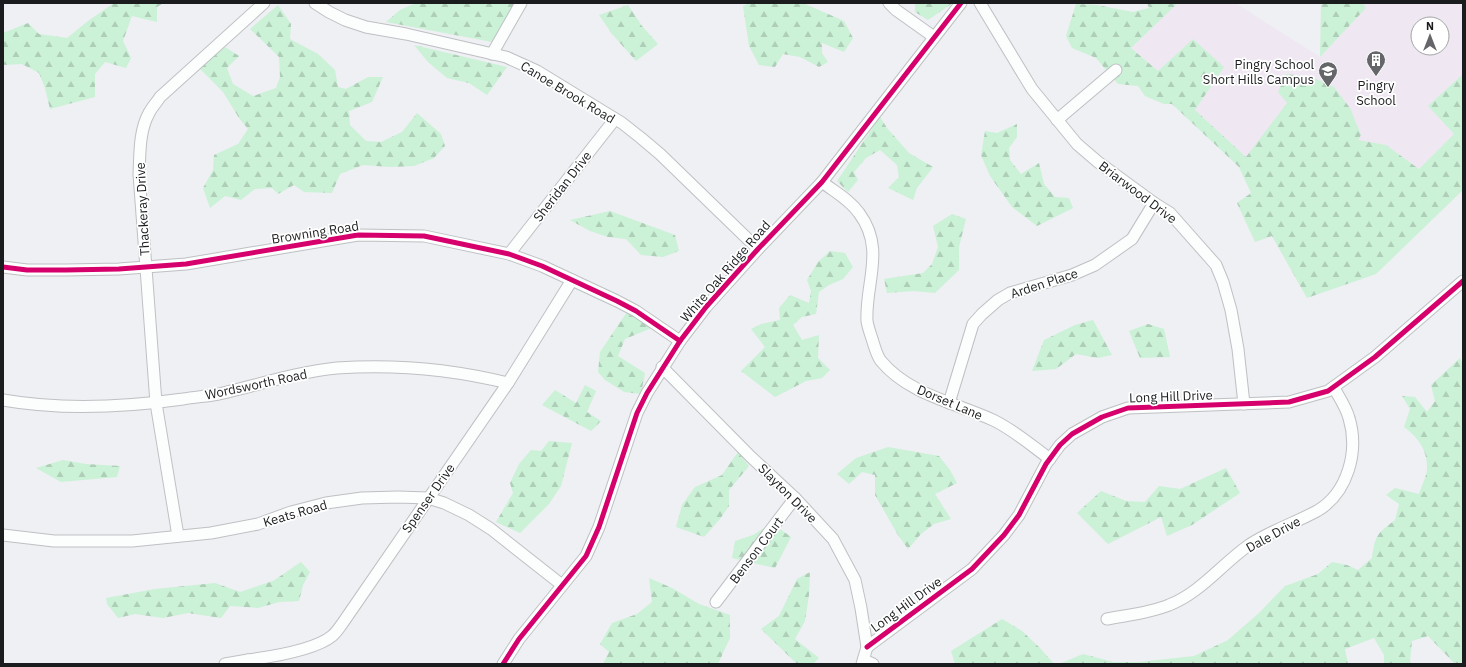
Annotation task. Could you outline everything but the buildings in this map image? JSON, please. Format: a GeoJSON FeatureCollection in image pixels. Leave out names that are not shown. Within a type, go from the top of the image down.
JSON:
{"type":"FeatureCollection","features":[{"type":"Feature","properties":{"kind":"street","name":"Thackeray Drive"},"geometry":{"type":"LineString","coordinates":[[178,536],[156,403],[139,174],[140,147],[143,128],[149,112],[160,97],[264,3]]}},
{"type":"Feature","properties":{"kind":"street","name":"Canoe Brook Road"},"geometry":{"type":"LineString","coordinates":[[315,3],[345,20],[366,27],[406,34],[506,57],[537,71],[615,119],[641,138],[660,154],[758,249]]}},
{"type":"Feature","properties":{"kind":"street"},"geometry":{"type":"LineString","coordinates":[[492,54],[521,3]]}},
{"type":"Feature","properties":{"kind":"street"},"geometry":{"type":"LineString","coordinates":[[889,3],[896,10],[934,37]]}},
{"type":"Feature","properties":{"kind":"street","name":"White Oak Ridge Road"},"geometry":{"type":"LineString","coordinates":[[503,664],[519,638],[586,556],[596,534],[637,413],[662,367],[680,341],[706,307],[758,249],[822,182],[961,3]]}},
{"type":"Feature","properties":{"kind":"street","name":"Briarwood Drive"},"geometry":{"type":"LineString","coordinates":[[980,3],[1032,89],[1077,144],[1098,162],[1170,213],[1216,265],[1223,282],[1231,310],[1238,348],[1244,404]]}},
{"type":"Feature","properties":{"kind":"street"},"geometry":{"type":"LineString","coordinates":[[1057,120],[1116,70]]}},
{"type":"Feature","properties":{"kind":"street","name":"Sheridan Drive"},"geometry":{"type":"LineString","coordinates":[[509,254],[615,119]]}},
{"type":"Feature","properties":{"kind":"street","name":"Dorset Lane"},"geometry":{"type":"LineString","coordinates":[[822,182],[854,207],[868,228],[873,245],[872,279],[867,307],[867,323],[874,347],[880,360],[901,379],[919,391],[996,422],[1016,434],[1050,459]]}},
{"type":"Feature","properties":{"kind":"street","name":"Arden Place"},"geometry":{"type":"LineString","coordinates":[[949,403],[973,324],[982,314],[998,300],[1010,293],[1072,275],[1095,266],[1132,239],[1154,203]]}},
{"type":"Feature","properties":{"kind":"street","name":"Browning Road"},"geometry":{"type":"LineString","coordinates":[[3,267],[27,270],[66,270],[186,264],[358,235],[424,236],[509,254],[542,266],[624,304],[680,341]]}},
{"type":"Feature","properties":{"kind":"street","name":"Spenser Drive"},"geometry":{"type":"LineString","coordinates":[[225,664],[247,662],[302,649],[320,643],[332,636],[342,624],[508,383],[572,280]]}},
{"type":"Feature","properties":{"kind":"street","name":"Long Hill Drive"},"geometry":{"type":"LineString","coordinates":[[867,647],[972,569],[1004,535],[1015,520],[1050,459],[1060,445],[1072,434],[1102,417],[1128,408],[1289,402],[1328,391],[1375,357],[1463,281]]}},
{"type":"Feature","properties":{"kind":"street","name":"Wordsworth Road"},"geometry":{"type":"LineString","coordinates":[[3,400],[83,406],[156,403],[218,394],[288,376],[336,368],[385,366],[434,369],[508,383]]}},
{"type":"Feature","properties":{"kind":"street","name":"Slayton Drive"},"geometry":{"type":"LineString","coordinates":[[662,367],[751,457],[795,498],[833,539],[855,580],[867,647]]}},
{"type":"Feature","properties":{"kind":"street","name":"Dale Drive"},"geometry":{"type":"LineString","coordinates":[[1107,619],[1151,611],[1170,605],[1199,587],[1250,545],[1318,510],[1331,501],[1346,477],[1352,456],[1353,444],[1349,417],[1334,388]]}},
{"type":"Feature","properties":{"kind":"street","name":"Keats Road"},"geometry":{"type":"LineString","coordinates":[[3,535],[62,541],[132,541],[211,533],[258,524],[291,512],[333,502],[369,498],[428,498],[444,503],[469,515],[491,529],[562,585]]}},
{"type":"Feature","properties":{"kind":"street","name":"Benson Court"},"geometry":{"type":"LineString","coordinates":[[716,602],[795,498]]}},
{"type":"Feature","properties":{"kind":"street"},"geometry":{"type":"LineString","coordinates":[[866,663],[867,647]]}},
{"type":"Feature","properties":{"kind":"shaded area","name":"Pingry School Short Hills Campus"},"geometry":{"type":"Polygon","coordinates":[[[1178,3],[1235,3],[1320,57],[1366,8],[1363,3],[1463,3],[1463,74],[1428,106],[1454,134],[1419,169],[1386,145],[1354,140],[1246,157],[1195,110],[1223,67],[1193,39],[1158,71],[1131,48],[1178,3]]]}},
{"type":"Feature","properties":{"kind":"green space"},"geometry":{"type":"Polygon","coordinates":[[[114,3],[164,3],[157,7],[157,22],[132,16],[123,41],[131,58],[126,68],[105,62],[95,74],[95,97],[50,109],[45,88],[39,73],[22,64],[3,65],[3,33],[28,23],[39,34],[67,38],[114,3]]]}},
{"type":"Feature","properties":{"kind":"green space"},"geometry":{"type":"Polygon","coordinates":[[[416,3],[514,3],[502,28],[492,42],[386,22],[400,10],[416,3]]]}},
{"type":"Feature","properties":{"kind":"green space"},"geometry":{"type":"Polygon","coordinates":[[[750,3],[803,3],[844,21],[853,38],[844,52],[822,43],[822,53],[828,62],[819,67],[800,57],[783,54],[775,67],[759,65],[749,46],[743,6],[750,3]]]}},
{"type":"Feature","properties":{"kind":"green space"},"geometry":{"type":"Polygon","coordinates":[[[915,3],[953,3],[928,20],[915,12],[915,3]]]}},
{"type":"Feature","properties":{"kind":"green space"},"geometry":{"type":"Polygon","coordinates":[[[1147,3],[1178,3],[1131,48],[1158,71],[1193,39],[1224,67],[1195,110],[1246,157],[1287,103],[1278,92],[1286,74],[1312,77],[1334,87],[1350,108],[1361,135],[1358,140],[1386,145],[1419,169],[1454,134],[1428,106],[1463,74],[1463,190],[1376,274],[1307,298],[1272,236],[1255,242],[1237,203],[1251,193],[1239,167],[1172,104],[1164,104],[1145,96],[1138,86],[1118,84],[1096,58],[1072,48],[1066,36],[1076,4],[1097,5],[1133,12],[1149,8],[1147,3]]]}},
{"type":"Feature","properties":{"kind":"green space"},"geometry":{"type":"Polygon","coordinates":[[[1321,3],[1363,3],[1366,8],[1320,57],[1321,3]]]}},
{"type":"Feature","properties":{"kind":"green space"},"geometry":{"type":"Polygon","coordinates":[[[278,5],[291,24],[290,39],[318,54],[335,70],[338,87],[346,89],[368,77],[383,77],[372,102],[349,111],[350,125],[366,141],[381,142],[402,132],[417,113],[441,134],[445,146],[434,158],[414,166],[390,167],[363,165],[340,174],[332,193],[304,192],[294,185],[278,194],[272,188],[255,189],[241,200],[225,196],[210,208],[203,188],[213,170],[214,155],[238,144],[248,129],[239,118],[223,92],[199,68],[225,47],[239,56],[227,68],[233,84],[253,96],[276,88],[280,77],[279,57],[250,29],[278,5]]]}},
{"type":"Feature","properties":{"kind":"green space"},"geometry":{"type":"Polygon","coordinates":[[[628,5],[642,26],[658,44],[636,61],[612,34],[599,15],[628,5]]]}},
{"type":"Feature","properties":{"kind":"green space"},"geometry":{"type":"Polygon","coordinates":[[[414,45],[507,67],[487,95],[469,83],[447,78],[428,62],[414,45]]]}},
{"type":"Feature","properties":{"kind":"green space"},"geometry":{"type":"Polygon","coordinates":[[[880,117],[887,128],[909,153],[933,167],[917,188],[913,200],[888,188],[899,177],[897,165],[880,150],[866,158],[854,172],[858,180],[848,192],[837,181],[880,117]]]}},
{"type":"Feature","properties":{"kind":"green space"},"geometry":{"type":"Polygon","coordinates":[[[1017,124],[1017,137],[1009,148],[1010,160],[1021,174],[1039,163],[1044,184],[1055,197],[1069,198],[1073,208],[1037,226],[1012,207],[990,176],[981,155],[985,131],[997,133],[1017,124]]]}},
{"type":"Feature","properties":{"kind":"green space"},"geometry":{"type":"Polygon","coordinates":[[[610,211],[675,235],[679,251],[663,257],[641,255],[626,239],[608,237],[590,231],[570,220],[610,211]]]}},
{"type":"Feature","properties":{"kind":"green space"},"geometry":{"type":"Polygon","coordinates":[[[952,214],[966,219],[959,247],[959,270],[935,293],[914,291],[887,293],[884,279],[923,273],[932,264],[938,247],[933,226],[952,214]]]}},
{"type":"Feature","properties":{"kind":"green space"},"geometry":{"type":"Polygon","coordinates":[[[830,251],[845,253],[853,267],[843,279],[829,285],[819,292],[816,314],[802,317],[793,325],[802,340],[819,335],[818,358],[830,370],[822,378],[806,381],[775,397],[741,371],[765,347],[751,329],[761,324],[780,320],[779,308],[790,295],[809,303],[811,291],[807,280],[818,262],[830,251]]]}},
{"type":"Feature","properties":{"kind":"green space"},"geometry":{"type":"Polygon","coordinates":[[[627,312],[654,327],[625,339],[618,356],[645,373],[641,394],[624,392],[605,380],[598,372],[600,352],[627,312]]]}},
{"type":"Feature","properties":{"kind":"green space"},"geometry":{"type":"Polygon","coordinates":[[[1093,320],[1112,355],[1098,358],[1076,354],[1056,369],[1032,371],[1044,340],[1075,325],[1093,320]]]}},
{"type":"Feature","properties":{"kind":"green space"},"geometry":{"type":"Polygon","coordinates":[[[1148,324],[1164,329],[1170,357],[1140,358],[1129,331],[1148,324]]]}},
{"type":"Feature","properties":{"kind":"green space"},"geometry":{"type":"Polygon","coordinates":[[[1460,358],[1463,365],[1463,664],[1455,664],[1428,636],[1412,641],[1410,661],[1412,664],[1384,664],[1384,655],[1374,638],[1345,649],[1348,664],[1059,664],[1083,654],[1113,662],[1139,662],[1194,656],[1228,640],[1259,613],[1285,586],[1318,574],[1332,562],[1347,565],[1358,570],[1372,558],[1374,544],[1378,536],[1395,520],[1399,504],[1386,495],[1395,488],[1419,494],[1427,470],[1426,457],[1422,446],[1418,440],[1404,427],[1410,409],[1402,396],[1415,397],[1427,412],[1435,401],[1431,385],[1460,358]]]}},
{"type":"Feature","properties":{"kind":"green space"},"geometry":{"type":"Polygon","coordinates":[[[585,385],[596,391],[587,412],[601,421],[591,431],[542,405],[555,390],[576,403],[585,385]]]}},
{"type":"Feature","properties":{"kind":"green space"},"geometry":{"type":"Polygon","coordinates":[[[549,441],[572,443],[561,486],[549,504],[520,533],[496,522],[513,493],[510,483],[519,464],[531,450],[541,451],[549,441]]]}},
{"type":"Feature","properties":{"kind":"green space"},"geometry":{"type":"Polygon","coordinates":[[[888,447],[939,456],[950,470],[957,483],[935,494],[951,519],[934,524],[921,534],[908,549],[898,535],[875,495],[875,475],[862,472],[849,484],[837,474],[856,458],[888,447]]]}},
{"type":"Feature","properties":{"kind":"green space"},"geometry":{"type":"Polygon","coordinates":[[[738,452],[749,466],[729,490],[729,506],[720,519],[704,537],[676,527],[682,505],[695,487],[722,475],[738,452]]]}},
{"type":"Feature","properties":{"kind":"green space"},"geometry":{"type":"Polygon","coordinates":[[[63,460],[86,464],[120,466],[117,477],[61,482],[36,468],[63,460]]]}},
{"type":"Feature","properties":{"kind":"green space"},"geometry":{"type":"Polygon","coordinates":[[[1226,468],[1240,493],[1192,525],[1167,536],[1161,517],[1108,544],[1077,513],[1101,491],[1126,501],[1145,502],[1159,486],[1180,489],[1226,468]]]}},
{"type":"Feature","properties":{"kind":"green space"},"geometry":{"type":"Polygon","coordinates":[[[772,523],[791,537],[775,568],[732,558],[735,541],[753,535],[772,523]]]}},
{"type":"Feature","properties":{"kind":"green space"},"geometry":{"type":"Polygon","coordinates":[[[301,562],[310,572],[303,585],[299,601],[279,602],[258,608],[230,606],[221,618],[188,613],[163,618],[135,614],[118,618],[107,604],[106,598],[155,589],[215,583],[240,592],[273,581],[301,562]]]}},
{"type":"Feature","properties":{"kind":"green space"},"geometry":{"type":"Polygon","coordinates":[[[810,572],[809,595],[805,621],[795,639],[819,658],[813,664],[797,664],[761,629],[779,616],[797,579],[810,572]]]}},
{"type":"Feature","properties":{"kind":"green space"},"geometry":{"type":"Polygon","coordinates":[[[649,578],[672,588],[699,604],[730,615],[730,638],[718,664],[603,664],[609,652],[600,644],[612,623],[637,614],[652,602],[649,578]]]}},
{"type":"Feature","properties":{"kind":"green space"},"geometry":{"type":"Polygon","coordinates":[[[1002,619],[1022,631],[1054,664],[955,664],[951,651],[1002,619]]]}},
{"type":"Feature","properties":{"kind":"cycle path"},"geometry":{"type":"LineString","coordinates":[[503,664],[519,639],[586,556],[599,527],[637,413],[647,393],[680,341],[706,307],[758,249],[822,182],[961,3]]}},
{"type":"Feature","properties":{"kind":"cycle path"},"geometry":{"type":"LineString","coordinates":[[3,267],[27,270],[119,269],[186,264],[358,235],[424,236],[509,254],[542,266],[636,311],[680,341]]}},
{"type":"Feature","properties":{"kind":"cycle path"},"geometry":{"type":"LineString","coordinates":[[867,647],[972,569],[1004,535],[1019,515],[1046,464],[1060,445],[1072,434],[1102,417],[1128,408],[1289,402],[1328,391],[1375,357],[1463,281]]}},
{"type":"Feature","properties":{"kind":"place","name":"Pingry School"},"geometry":{"type":"Point","coordinates":[1376,77]}},
{"type":"Feature","properties":{"kind":"place","name":"Pingry School Short Hills Campus"},"geometry":{"type":"Point","coordinates":[1328,88]}}]}
